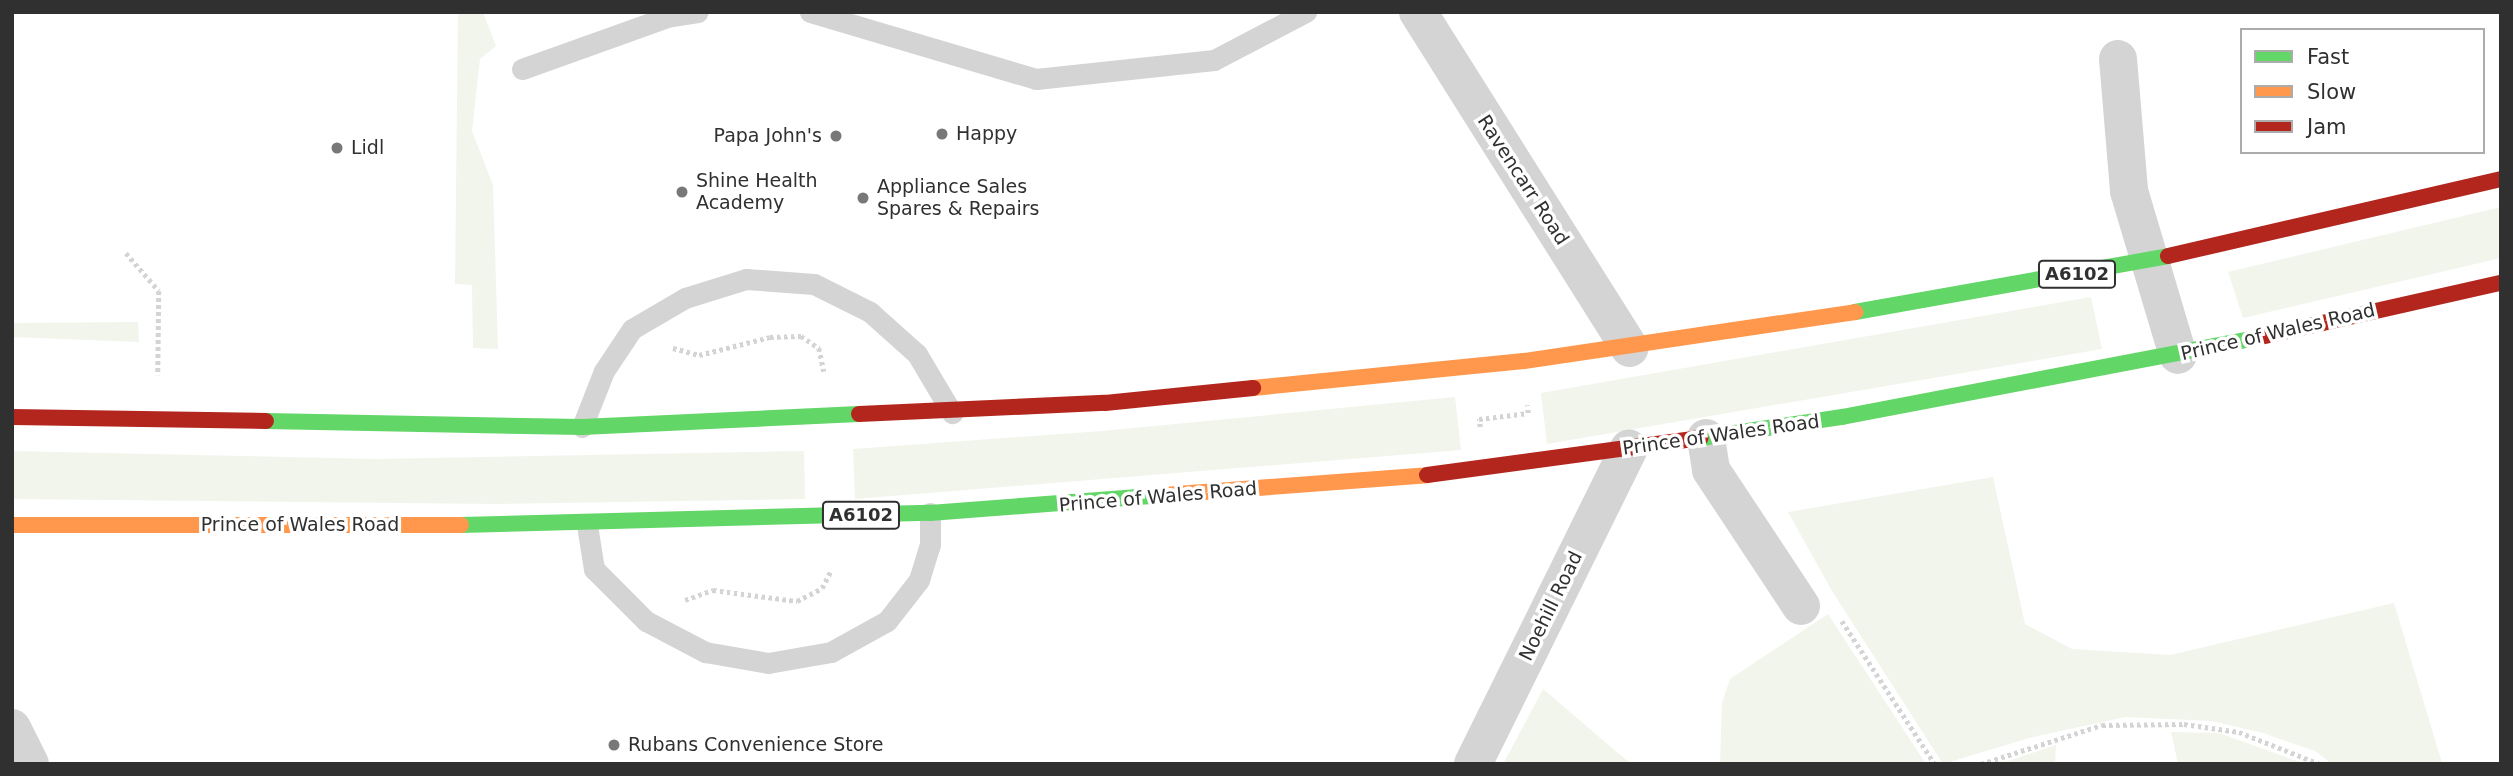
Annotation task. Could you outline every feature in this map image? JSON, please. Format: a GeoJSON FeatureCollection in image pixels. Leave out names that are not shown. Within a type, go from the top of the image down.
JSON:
{"type":"FeatureCollection","features":[{"type":"Feature","properties":{"kind":"highway","name":"A6102"},"geometry":{"type":"LineString","coordinates":[[12,417],[582,428],[952,413],[1105,403],[1630,348],[1955,297],[2151,260],[2501,179]]}},
{"type":"Feature","properties":{"kind":"highway","name":"Prince of Wales Road"},"geometry":{"type":"LineString","coordinates":[[12,525],[587,525],[930,513],[1484,471],[1706,438],[2178,355],[2501,283]]}},
{"type":"Feature","properties":{"kind":"street","name":"Ravencarr Road"},"geometry":{"type":"LineString","coordinates":[[1418,12],[1630,348]]}},
{"type":"Feature","properties":{"kind":"street"},"geometry":{"type":"LineString","coordinates":[[2118,59],[2129,191],[2178,355]]}},
{"type":"Feature","properties":{"kind":"street"},"geometry":{"type":"LineString","coordinates":[[1706,438],[1711,470],[1819,610]]}},
{"type":"Feature","properties":{"kind":"street","name":"Noehill Road"},"geometry":{"type":"LineString","coordinates":[[1474,764],[1629,449]]}},
{"type":"Feature","properties":{"kind":"street"},"geometry":{"type":"LineString","coordinates":[[12,728],[30,764]]}},
{"type":"Feature","properties":{"kind":"lane"},"geometry":{"type":"LineString","coordinates":[[522,69],[667,18],[698,12]]}},
{"type":"Feature","properties":{"kind":"lane"},"geometry":{"type":"LineString","coordinates":[[810,12],[1036,79],[1214,60],[1307,12]]}},
{"type":"Feature","properties":{"kind":"lane"},"geometry":{"type":"LineString","coordinates":[[582,428],[604,371],[632,329],[685,298],[746,279],[814,284],[870,312],[917,354],[952,413]]}},
{"type":"Feature","properties":{"kind":"lane"},"geometry":{"type":"LineString","coordinates":[[587,525],[594,569],[646,621],[705,652],[768,663],[831,652],[887,621],[919,580],[930,545],[930,513]]}},
{"type":"Feature","properties":{"kind":"path"},"geometry":{"type":"LineString","coordinates":[[126,253],[159,291],[160,421]]}},
{"type":"Feature","properties":{"kind":"path"},"geometry":{"type":"LineString","coordinates":[[659,342],[699,355],[770,337],[800,336],[819,348],[825,376]]}},
{"type":"Feature","properties":{"kind":"path"},"geometry":{"type":"LineString","coordinates":[[1480,432],[1479,419],[1528,413],[1527,400]]}},
{"type":"Feature","properties":{"kind":"path"},"geometry":{"type":"LineString","coordinates":[[682,601],[713,590],[797,601],[822,588],[831,570]]}},
{"type":"Feature","properties":{"kind":"path"},"geometry":{"type":"LineString","coordinates":[[1819,610],[1935,764]]}},
{"type":"Feature","properties":{"kind":"path"},"geometry":{"type":"LineString","coordinates":[[1981,764],[2102,725],[2184,724],[2239,732],[2320,764]]}},
{"type":"Feature","properties":{"kind":"shaded area"},"geometry":{"type":"Polygon","coordinates":[[[458,12],[483,12],[496,46],[480,59],[472,131],[493,185],[498,349],[473,348],[472,285],[455,284],[458,12]]]}},
{"type":"Feature","properties":{"kind":"shaded area"},"geometry":{"type":"Polygon","coordinates":[[[2501,207],[2501,258],[2243,318],[2228,272],[2501,207]]]}},
{"type":"Feature","properties":{"kind":"shaded area"},"geometry":{"type":"Polygon","coordinates":[[[2091,297],[2102,349],[1547,444],[1541,393],[2091,297]]]}},
{"type":"Feature","properties":{"kind":"shaded area"},"geometry":{"type":"Polygon","coordinates":[[[138,322],[139,342],[12,337],[12,323],[138,322]]]}},
{"type":"Feature","properties":{"kind":"shaded area"},"geometry":{"type":"Polygon","coordinates":[[[1455,397],[1461,450],[855,499],[853,449],[1102,431],[1455,397]]]}},
{"type":"Feature","properties":{"kind":"shaded area"},"geometry":{"type":"Polygon","coordinates":[[[12,451],[376,459],[804,451],[805,499],[499,504],[12,499],[12,451]]]}},
{"type":"Feature","properties":{"kind":"shaded area"},"geometry":{"type":"Polygon","coordinates":[[[1993,477],[2025,624],[2072,649],[2170,655],[2394,603],[2442,763],[2332,764],[2315,751],[2263,733],[2211,721],[2125,717],[2029,738],[1943,764],[1832,591],[1788,512],[1993,477]]]}},
{"type":"Feature","properties":{"kind":"shaded area"},"geometry":{"type":"Polygon","coordinates":[[[1828,614],[1926,764],[1720,764],[1722,703],[1730,679],[1828,614]]]}},
{"type":"Feature","properties":{"kind":"shaded area"},"geometry":{"type":"Polygon","coordinates":[[[1543,689],[1631,764],[1503,764],[1543,689]]]}},
{"type":"Feature","properties":{"kind":"shaded area"},"geometry":{"type":"Polygon","coordinates":[[[2171,732],[2219,733],[2305,764],[2178,764],[2171,732]]]}},
{"type":"Feature","properties":{"kind":"shaded area"},"geometry":{"type":"Polygon","coordinates":[[[2056,745],[2055,764],[1999,764],[2056,745]]]}},
{"type":"Feature","properties":{"kind":"traffic: fast"},"geometry":{"type":"LineString","coordinates":[[1855,312],[2168,256]]}},
{"type":"Feature","properties":{"kind":"traffic: fast"},"geometry":{"type":"LineString","coordinates":[[1701,438],[1842,417],[2256,338]]}},
{"type":"Feature","properties":{"kind":"traffic: fast"},"geometry":{"type":"LineString","coordinates":[[266,421],[582,427],[859,414]]}},
{"type":"Feature","properties":{"kind":"traffic: fast"},"geometry":{"type":"LineString","coordinates":[[461,525],[930,513],[1164,495]]}},
{"type":"Feature","properties":{"kind":"traffic: slow"},"geometry":{"type":"LineString","coordinates":[[1253,388],[1524,361],[1855,312]]}},
{"type":"Feature","properties":{"kind":"traffic: slow"},"geometry":{"type":"LineString","coordinates":[[1164,495],[1427,475]]}},
{"type":"Feature","properties":{"kind":"traffic: slow"},"geometry":{"type":"LineString","coordinates":[[12,525],[461,525]]}},
{"type":"Feature","properties":{"kind":"traffic: jam"},"geometry":{"type":"LineString","coordinates":[[2168,256],[2501,179]]}},
{"type":"Feature","properties":{"kind":"traffic: jam"},"geometry":{"type":"LineString","coordinates":[[2256,338],[2501,283]]}},
{"type":"Feature","properties":{"kind":"traffic: jam"},"geometry":{"type":"LineString","coordinates":[[859,414],[1105,403],[1253,388]]}},
{"type":"Feature","properties":{"kind":"traffic: jam"},"geometry":{"type":"LineString","coordinates":[[12,417],[266,421]]}},
{"type":"Feature","properties":{"kind":"traffic: jam"},"geometry":{"type":"LineString","coordinates":[[1427,475],[1701,438]]}},
{"type":"Feature","properties":{"kind":"place","name":"Happy"},"geometry":{"type":"Point","coordinates":[942,134]}},
{"type":"Feature","properties":{"kind":"place","name":"Papa John's"},"geometry":{"type":"Point","coordinates":[836,136]}},
{"type":"Feature","properties":{"kind":"place","name":"Lidl"},"geometry":{"type":"Point","coordinates":[337,148]}},
{"type":"Feature","properties":{"kind":"place","name":"Shine Health Academy"},"geometry":{"type":"Point","coordinates":[682,192]}},
{"type":"Feature","properties":{"kind":"place","name":"Appliance Sales Spares & Repairs"},"geometry":{"type":"Point","coordinates":[863,198]}},
{"type":"Feature","properties":{"kind":"place","name":"Rubans Convenience Store"},"geometry":{"type":"Point","coordinates":[614,745]}}]}
